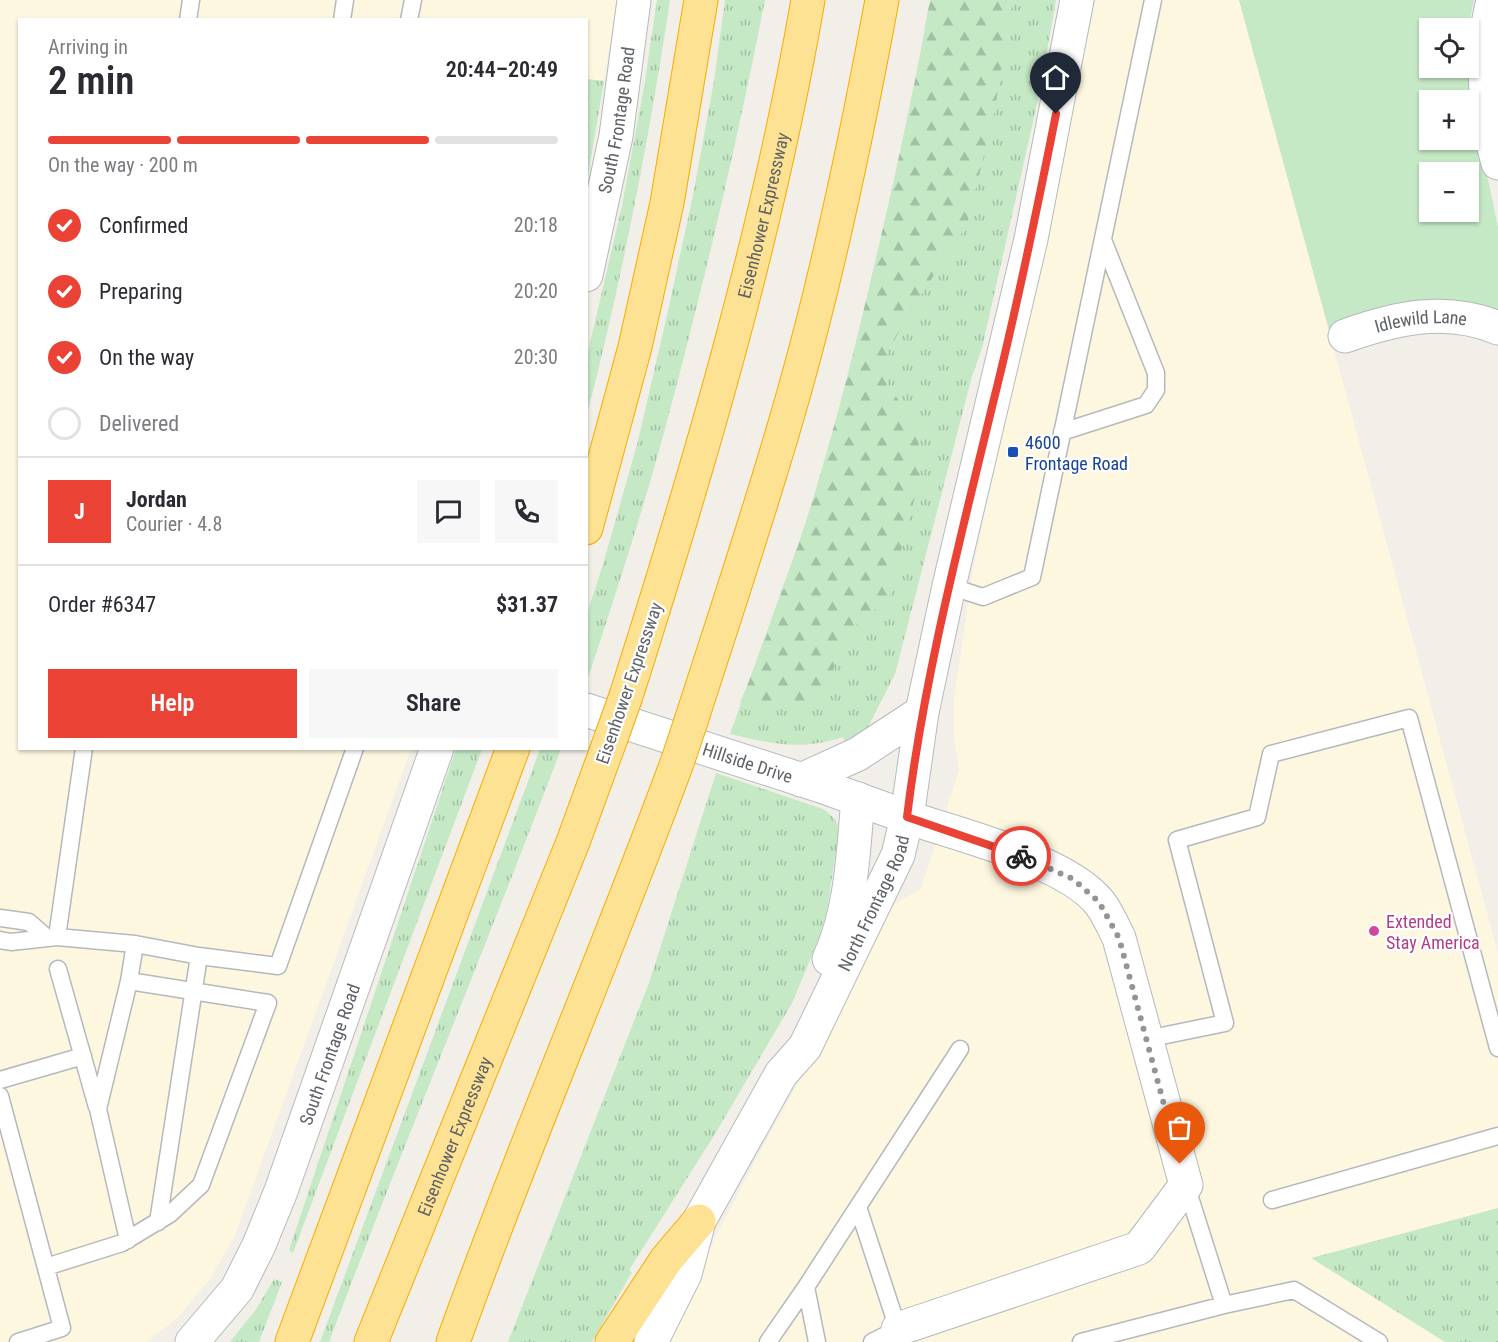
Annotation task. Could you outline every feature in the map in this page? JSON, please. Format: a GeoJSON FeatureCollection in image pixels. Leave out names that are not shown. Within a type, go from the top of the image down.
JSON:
{"type":"FeatureCollection","features":[{"type":"Feature","properties":{"kind":"highway"},"geometry":{"type":"LineString","coordinates":[[588,521],[635,346],[665,214],[701,0]]}},
{"type":"Feature","properties":{"kind":"highway","name":"Eisenhower Expressway"},"geometry":{"type":"LineString","coordinates":[[371,1342],[573,842],[626,696],[682,521],[727,363],[766,204],[799,53],[808,0]]}},
{"type":"Feature","properties":{"kind":"highway"},"geometry":{"type":"LineString","coordinates":[[453,1342],[482,1262],[637,873],[678,760],[760,506],[795,388],[825,271],[851,157],[882,0]]}},
{"type":"Feature","properties":{"kind":"highway"},"geometry":{"type":"LineString","coordinates":[[292,1342],[512,750]]}},
{"type":"Feature","properties":{"kind":"highway"},"geometry":{"type":"LineString","coordinates":[[612,1342],[666,1260],[699,1221]]}},
{"type":"Feature","properties":{"kind":"main road","name":"South Frontage Road"},"geometry":{"type":"LineString","coordinates":[[588,266],[616,136],[634,0]]}},
{"type":"Feature","properties":{"kind":"main road","name":"North Frontage Road"},"geometry":{"type":"LineString","coordinates":[[651,1342],[685,1274],[699,1221],[781,1074],[806,1047],[898,855],[907,817],[922,712],[949,586],[1031,240],[1077,0]]}},
{"type":"Feature","properties":{"kind":"main road"},"geometry":{"type":"LineString","coordinates":[[1493,0],[1484,43],[1491,136],[1498,163]]}},
{"type":"Feature","properties":{"kind":"main road","name":"Idlewild Lane"},"geometry":{"type":"LineString","coordinates":[[1345,336],[1374,326],[1413,317],[1450,316],[1483,322],[1498,328]]}},
{"type":"Feature","properties":{"kind":"main road","name":"Hillside Drive"},"geometry":{"type":"LineString","coordinates":[[588,711],[858,799],[1030,859],[1073,879],[1099,902],[1119,938],[1186,1185]]}},
{"type":"Feature","properties":{"kind":"main road"},"geometry":{"type":"LineString","coordinates":[[801,780],[858,754],[922,712]]}},
{"type":"Feature","properties":{"kind":"main road","name":"South Frontage Road"},"geometry":{"type":"LineString","coordinates":[[192,1342],[237,1289],[259,1245],[281,1191],[436,750]]}},
{"type":"Feature","properties":{"kind":"main road"},"geometry":{"type":"LineString","coordinates":[[781,1074],[793,1038],[838,938],[850,882],[858,799]]}},
{"type":"Feature","properties":{"kind":"main road"},"geometry":{"type":"LineString","coordinates":[[890,1338],[1139,1248],[1186,1185]]}},
{"type":"Feature","properties":{"kind":"lane"},"geometry":{"type":"LineString","coordinates":[[188,18],[191,0]]}},
{"type":"Feature","properties":{"kind":"lane"},"geometry":{"type":"LineString","coordinates":[[342,18],[345,0]]}},
{"type":"Feature","properties":{"kind":"lane"},"geometry":{"type":"LineString","coordinates":[[410,18],[413,0]]}},
{"type":"Feature","properties":{"kind":"lane"},"geometry":{"type":"LineString","coordinates":[[949,586],[983,597],[1032,577],[1153,0]]}},
{"type":"Feature","properties":{"kind":"lane"},"geometry":{"type":"LineString","coordinates":[[1062,432],[1146,405],[1156,390],[1156,373],[1103,240]]}},
{"type":"Feature","properties":{"kind":"lane"},"geometry":{"type":"LineString","coordinates":[[1147,1039],[1225,1023],[1177,840],[1257,817],[1271,754],[1409,718],[1498,1048]]}},
{"type":"Feature","properties":{"kind":"lane"},"geometry":{"type":"LineString","coordinates":[[52,937],[84,750]]}},
{"type":"Feature","properties":{"kind":"lane"},"geometry":{"type":"LineString","coordinates":[[0,940],[11,942],[52,937],[135,944],[199,956],[278,966],[354,750]]}},
{"type":"Feature","properties":{"kind":"lane"},"geometry":{"type":"LineString","coordinates":[[0,918],[29,922],[52,937]]}},
{"type":"Feature","properties":{"kind":"lane"},"geometry":{"type":"LineString","coordinates":[[98,1109],[129,981],[135,944]]}},
{"type":"Feature","properties":{"kind":"lane"},"geometry":{"type":"LineString","coordinates":[[158,1222],[199,956]]}},
{"type":"Feature","properties":{"kind":"lane"},"geometry":{"type":"LineString","coordinates":[[58,969],[98,1109],[128,1240]]}},
{"type":"Feature","properties":{"kind":"lane"},"geometry":{"type":"LineString","coordinates":[[46,1267],[122,1244],[170,1214],[201,1185],[268,1003],[129,981]]}},
{"type":"Feature","properties":{"kind":"lane"},"geometry":{"type":"LineString","coordinates":[[768,1342],[960,1048]]}},
{"type":"Feature","properties":{"kind":"lane"},"geometry":{"type":"LineString","coordinates":[[0,1080],[83,1056]]}},
{"type":"Feature","properties":{"kind":"lane"},"geometry":{"type":"LineString","coordinates":[[0,1096],[62,1328],[18,1342]]}},
{"type":"Feature","properties":{"kind":"lane"},"geometry":{"type":"LineString","coordinates":[[1272,1200],[1498,1136]]}},
{"type":"Feature","properties":{"kind":"lane"},"geometry":{"type":"LineString","coordinates":[[1186,1185],[1224,1305]]}},
{"type":"Feature","properties":{"kind":"lane"},"geometry":{"type":"LineString","coordinates":[[858,1207],[890,1338]]}},
{"type":"Feature","properties":{"kind":"lane"},"geometry":{"type":"LineString","coordinates":[[806,1287],[817,1342]]}},
{"type":"Feature","properties":{"kind":"lane"},"geometry":{"type":"LineString","coordinates":[[1081,1342],[1224,1305],[1294,1290],[1379,1342]]}},
{"type":"Feature","properties":{"kind":"shaded area"},"geometry":{"type":"Polygon","coordinates":[[[0,0],[617,0],[588,176],[588,18],[18,18],[18,750],[411,750],[234,1238],[210,1279],[177,1318],[147,1342],[0,1342],[0,0]]]}},
{"type":"Feature","properties":{"kind":"shaded area"},"geometry":{"type":"Polygon","coordinates":[[[1096,0],[1239,0],[1498,953],[1498,1342],[662,1342],[744,1182],[852,983],[884,913],[899,901],[921,889],[959,770],[954,739],[954,699],[973,569],[1096,0]]]}},
{"type":"Feature","properties":{"kind":"green space"},"geometry":{"type":"Polygon","coordinates":[[[657,0],[670,0],[634,209],[588,411],[588,352],[622,206],[657,0]]]}},
{"type":"Feature","properties":{"kind":"green space"},"geometry":{"type":"Polygon","coordinates":[[[725,0],[765,0],[707,266],[680,372],[638,521],[588,678],[588,611],[638,441],[694,190],[714,81],[725,0]]]}},
{"type":"Feature","properties":{"kind":"green space"},"geometry":{"type":"Polygon","coordinates":[[[930,0],[1056,0],[1040,91],[982,348],[972,376],[895,674],[867,729],[846,744],[843,737],[800,745],[760,741],[730,734],[816,495],[845,390],[884,226],[917,73],[930,0]]]}},
{"type":"Feature","properties":{"kind":"green space"},"geometry":{"type":"Polygon","coordinates":[[[930,0],[1013,0],[994,114],[967,225],[913,307],[886,355],[888,384],[918,430],[920,477],[889,598],[849,631],[829,680],[802,703],[776,708],[740,703],[779,602],[813,500],[842,397],[893,183],[930,0]]]}},
{"type":"Feature","properties":{"kind":"green space"},"geometry":{"type":"Polygon","coordinates":[[[1239,0],[1474,0],[1470,18],[1419,18],[1419,78],[1469,78],[1471,90],[1419,90],[1419,150],[1479,150],[1479,137],[1498,227],[1498,310],[1480,305],[1353,320],[1329,330],[1239,0]]]}},
{"type":"Feature","properties":{"kind":"green space"},"geometry":{"type":"Polygon","coordinates":[[[588,79],[604,81],[588,176],[588,79]]]}},
{"type":"Feature","properties":{"kind":"green space"},"geometry":{"type":"Polygon","coordinates":[[[456,750],[482,750],[293,1253],[289,1250],[456,750]]]}},
{"type":"Feature","properties":{"kind":"green space"},"geometry":{"type":"Polygon","coordinates":[[[540,750],[561,750],[329,1342],[320,1342],[540,750]]]}},
{"type":"Feature","properties":{"kind":"green space"},"geometry":{"type":"Polygon","coordinates":[[[716,773],[823,809],[836,821],[838,837],[827,910],[818,941],[792,1003],[715,1134],[629,1270],[632,1272],[592,1342],[508,1342],[649,983],[716,773]]]}},
{"type":"Feature","properties":{"kind":"green space"},"geometry":{"type":"Polygon","coordinates":[[[1498,1208],[1498,1342],[1445,1342],[1311,1258],[1498,1208]]]}},
{"type":"Feature","properties":{"kind":"green space"},"geometry":{"type":"Polygon","coordinates":[[[274,1279],[282,1282],[259,1342],[230,1342],[257,1308],[274,1279]]]}},
{"type":"Feature","properties":{"kind":"way so far"},"geometry":{"type":"LineString","coordinates":[[1021,856],[1073,879],[1099,902],[1119,938],[1180,1164]]}},
{"type":"Feature","properties":{"kind":"place","name":"4600 Frontage Road"},"geometry":{"type":"Point","coordinates":[1013,452]}},
{"type":"Feature","properties":{"kind":"place","name":"Extended Stay America"},"geometry":{"type":"Point","coordinates":[1374,931]}},
{"type":"Feature","properties":{"kind":"route"},"geometry":{"type":"LineString","coordinates":[[1021,856],[907,817],[922,712],[949,586],[1031,240],[1056,114]]}}]}
